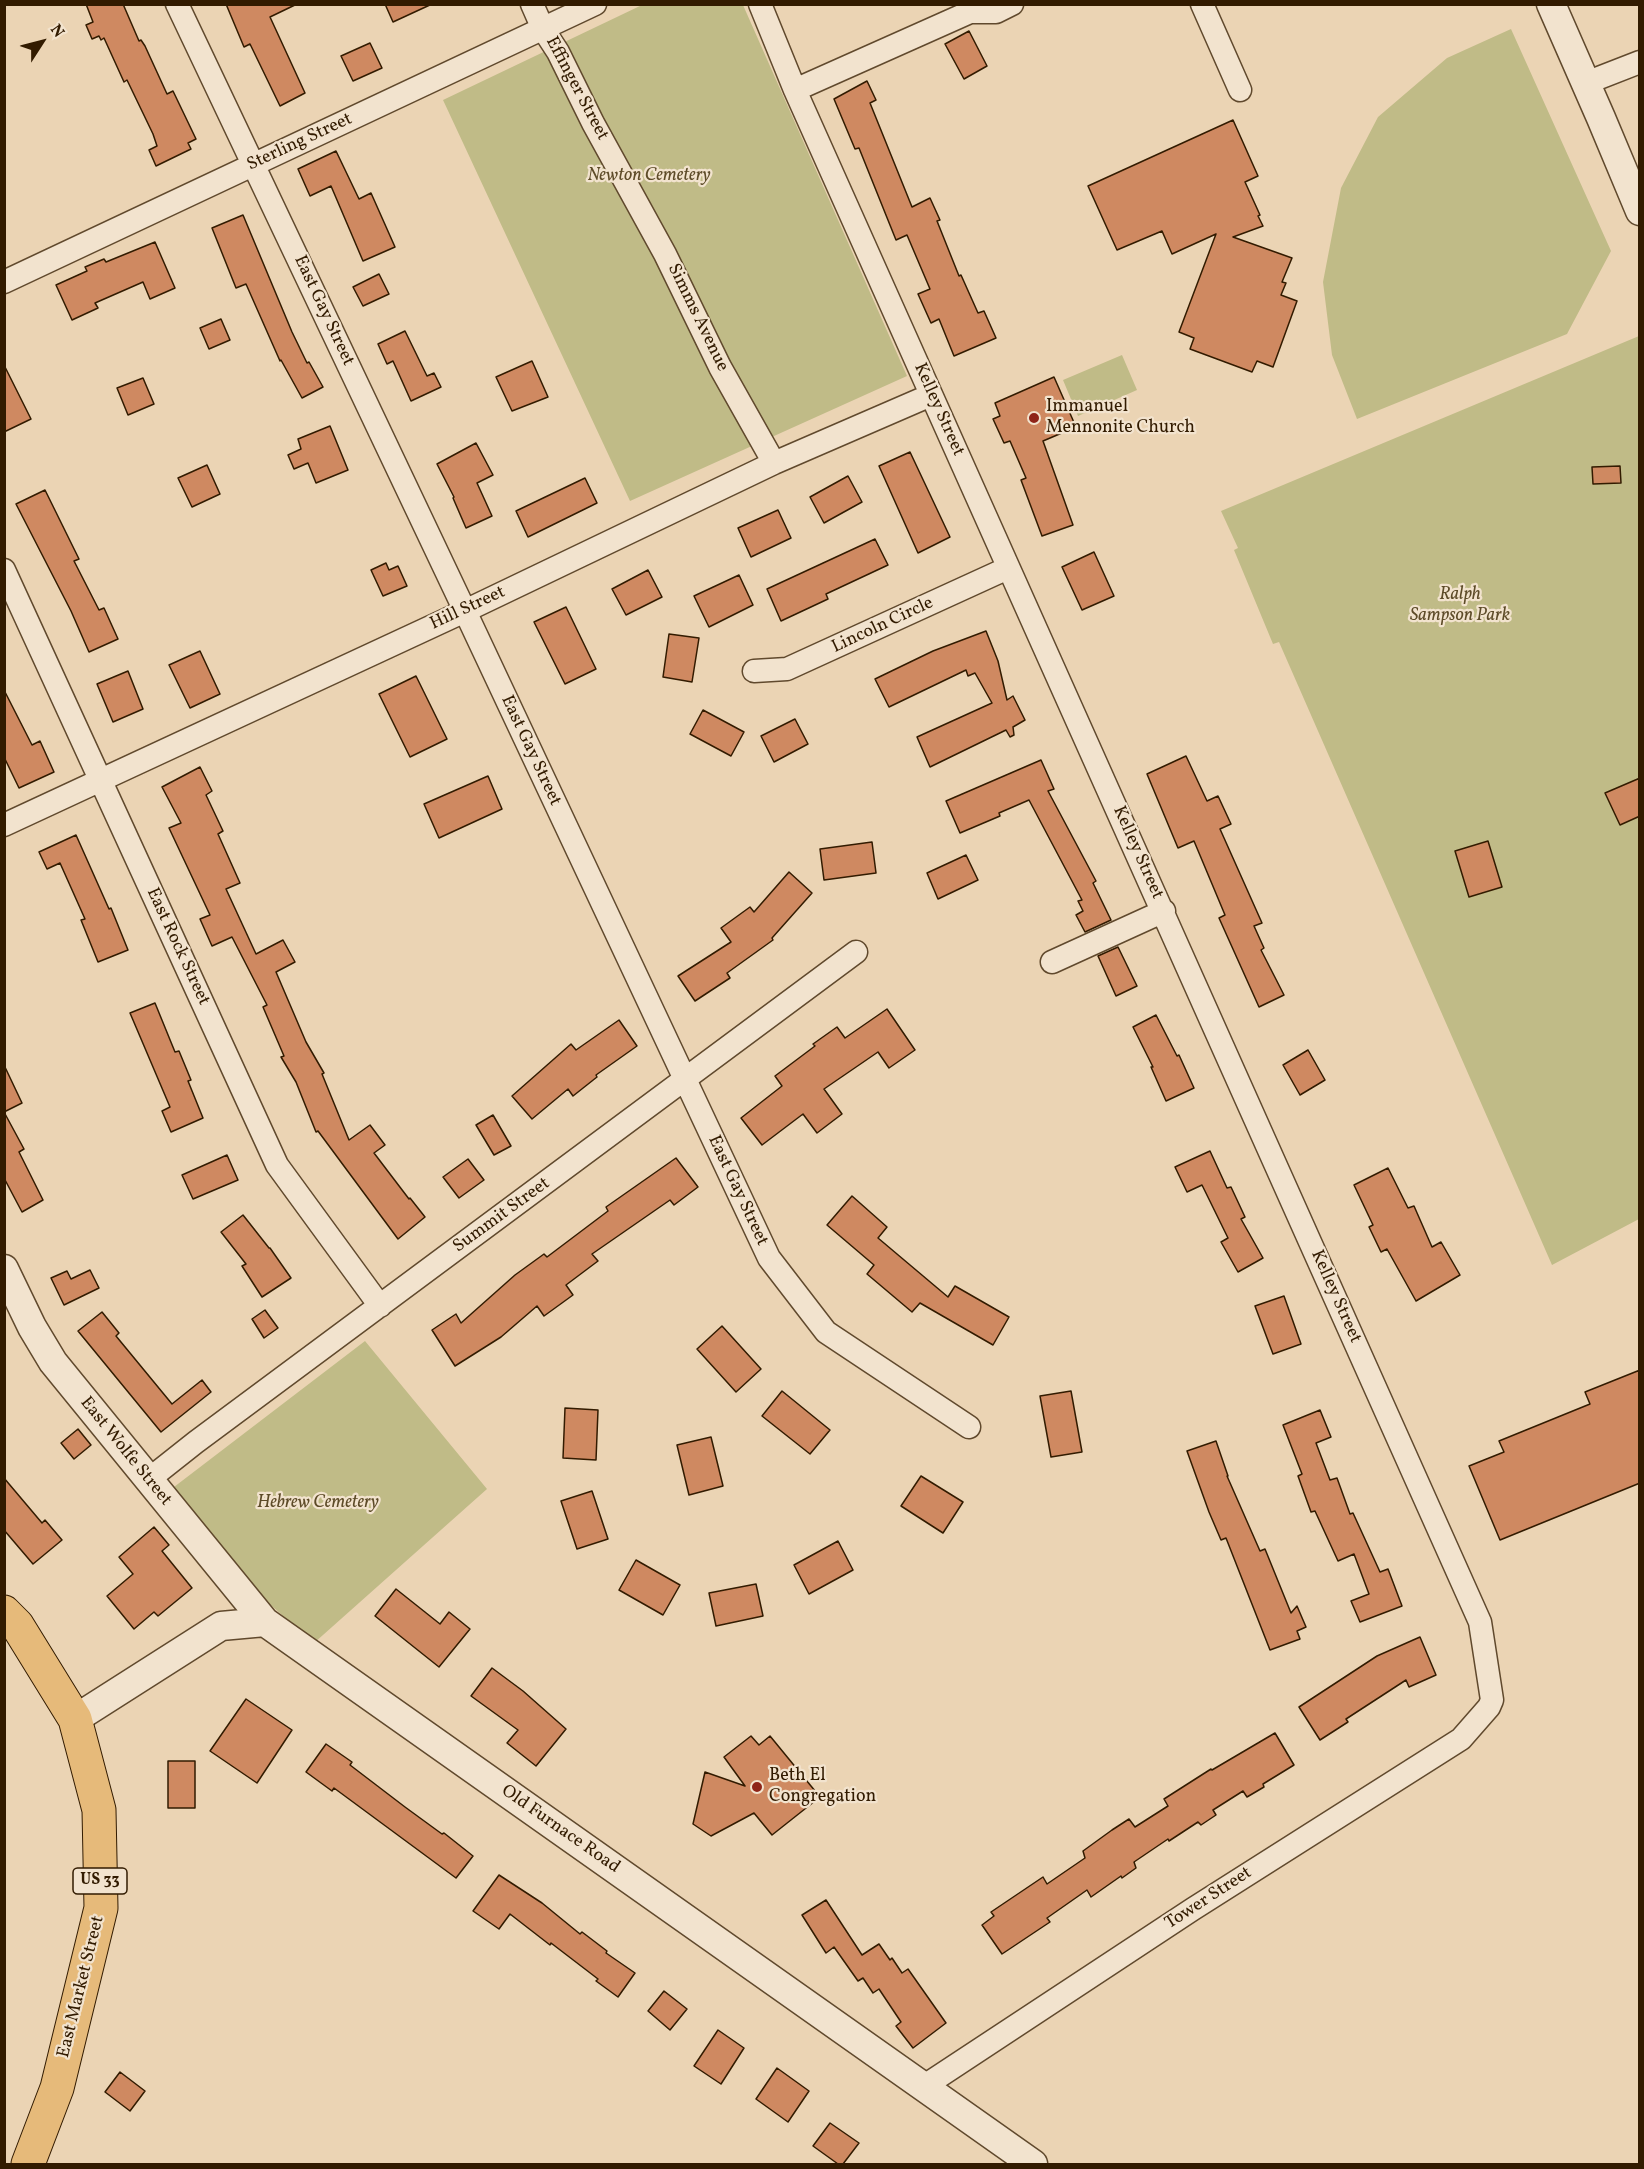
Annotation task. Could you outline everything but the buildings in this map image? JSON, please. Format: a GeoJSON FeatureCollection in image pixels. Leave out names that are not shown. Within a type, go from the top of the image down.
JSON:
{"type":"FeatureCollection","features":[{"type":"Feature","properties":{"kind":"main road","name":"East Market Street"},"geometry":{"type":"LineString","coordinates":[[4,1612],[17,1625],[75,1719],[99,1810],[101,1908],[57,2088],[28,2164]]}},
{"type":"Feature","properties":{"kind":"street","name":"East Gay Street"},"geometry":{"type":"LineString","coordinates":[[177,4],[768,1258],[826,1332],[969,1427]]}},
{"type":"Feature","properties":{"kind":"street","name":"Effinger Street"},"geometry":{"type":"LineString","coordinates":[[532,4],[543,29],[558,52],[621,173]]}},
{"type":"Feature","properties":{"kind":"street","name":"Sterling Street"},"geometry":{"type":"LineString","coordinates":[[4,282],[595,4]]}},
{"type":"Feature","properties":{"kind":"street","name":"Kelley Street"},"geometry":{"type":"LineString","coordinates":[[760,4],[795,90],[1480,1622],[1492,1700],[1489,1707]]}},
{"type":"Feature","properties":{"kind":"street"},"geometry":{"type":"LineString","coordinates":[[795,90],[970,12],[996,12],[1012,4]]}},
{"type":"Feature","properties":{"kind":"street"},"geometry":{"type":"LineString","coordinates":[[1202,4],[1240,90]]}},
{"type":"Feature","properties":{"kind":"street"},"geometry":{"type":"LineString","coordinates":[[1551,4],[1640,211]]}},
{"type":"Feature","properties":{"kind":"street"},"geometry":{"type":"LineString","coordinates":[[1586,83],[1640,62]]}},
{"type":"Feature","properties":{"kind":"street","name":"Simms Avenue"},"geometry":{"type":"LineString","coordinates":[[621,173],[665,254],[720,367],[774,463]]}},
{"type":"Feature","properties":{"kind":"street","name":"Hill Street"},"geometry":{"type":"LineString","coordinates":[[4,825],[465,611],[774,463],[931,395]]}},
{"type":"Feature","properties":{"kind":"street","name":"Lincoln Circle"},"geometry":{"type":"LineString","coordinates":[[754,671],[787,669],[1008,568]]}},
{"type":"Feature","properties":{"kind":"street","name":"East Rock Street"},"geometry":{"type":"LineString","coordinates":[[4,570],[277,1164],[380,1306]]}},
{"type":"Feature","properties":{"kind":"street"},"geometry":{"type":"LineString","coordinates":[[1052,962],[1164,911]]}},
{"type":"Feature","properties":{"kind":"street","name":"Summit Street"},"geometry":{"type":"LineString","coordinates":[[148,1480],[856,952]]}},
{"type":"Feature","properties":{"kind":"street","name":"East Wolfe Street"},"geometry":{"type":"LineString","coordinates":[[4,1269],[41,1345],[265,1622]]}},
{"type":"Feature","properties":{"kind":"street"},"geometry":{"type":"LineString","coordinates":[[75,1719],[221,1626],[265,1622]]}},
{"type":"Feature","properties":{"kind":"street","name":"Old Furnace Road"},"geometry":{"type":"LineString","coordinates":[[265,1622],[1033,2164]]}},
{"type":"Feature","properties":{"kind":"street","name":"Tower Street"},"geometry":{"type":"LineString","coordinates":[[925,2088],[929,2083],[1193,1909],[1461,1738],[1489,1707]]}},
{"type":"Feature","properties":{"kind":"green space","name":"Newton Cemetery"},"geometry":{"type":"Polygon","coordinates":[[[642,5],[743,5],[907,376],[630,501],[443,100],[642,5]]]}},
{"type":"Feature","properties":{"kind":"green space"},"geometry":{"type":"Polygon","coordinates":[[[1511,29],[1611,251],[1567,334],[1357,419],[1332,355],[1323,282],[1341,188],[1378,117],[1447,58],[1511,29]]]}},
{"type":"Feature","properties":{"kind":"green space","name":"Ralph Sampson Park"},"geometry":{"type":"Polygon","coordinates":[[[1639,336],[1639,1219],[1552,1265],[1279,642],[1273,644],[1234,550],[1238,548],[1221,511],[1639,336]]]}},
{"type":"Feature","properties":{"kind":"green space"},"geometry":{"type":"Polygon","coordinates":[[[1122,355],[1137,390],[1078,416],[1063,380],[1122,355]]]}},
{"type":"Feature","properties":{"kind":"green space","name":"Hebrew Cemetery"},"geometry":{"type":"Polygon","coordinates":[[[365,1341],[487,1489],[314,1643],[257,1593],[174,1487],[365,1341]]]}},
{"type":"Feature","properties":{"kind":"place","name":"Immanuel Mennonite Church"},"geometry":{"type":"Point","coordinates":[1034,418]}},
{"type":"Feature","properties":{"kind":"place","name":"Beth El Congregation"},"geometry":{"type":"Point","coordinates":[757,1787]}}]}
